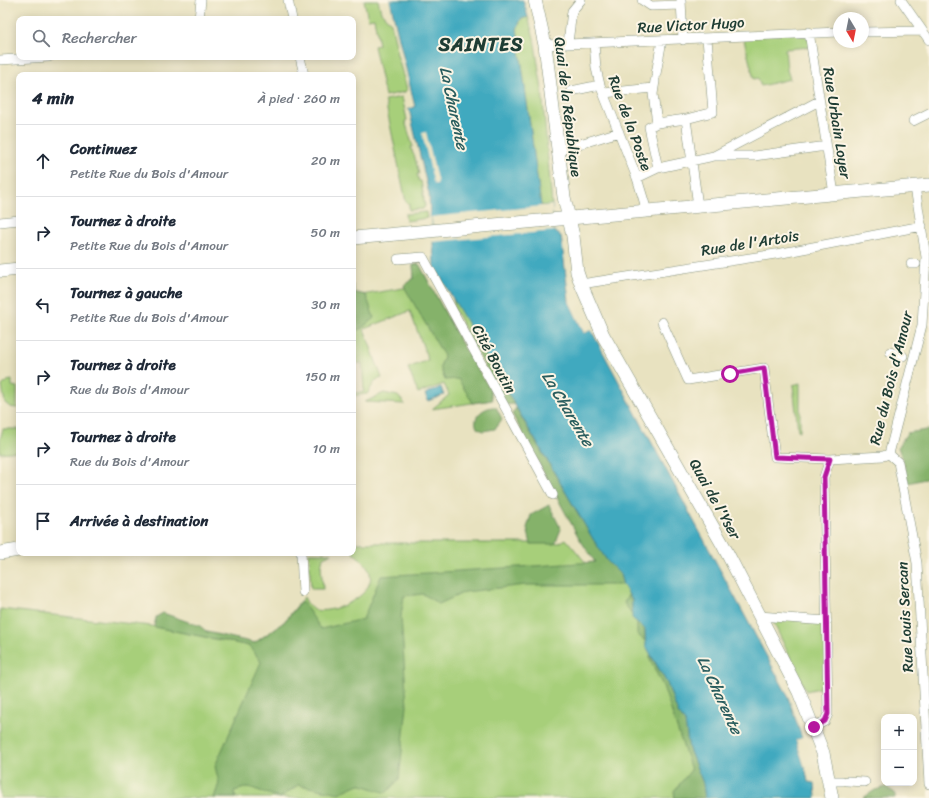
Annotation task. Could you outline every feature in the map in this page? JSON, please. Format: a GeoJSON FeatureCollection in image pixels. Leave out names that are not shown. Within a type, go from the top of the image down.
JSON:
{"type":"FeatureCollection","features":[{"type":"Feature","properties":{"kind":"street"},"geometry":{"type":"LineString","coordinates":[[198,16],[201,0]]}},
{"type":"Feature","properties":{"kind":"street"},"geometry":{"type":"LineString","coordinates":[[288,0],[291,16]]}},
{"type":"Feature","properties":{"kind":"street","name":"Quai de la République"},"geometry":{"type":"LineString","coordinates":[[535,0],[545,45],[568,218]]}},
{"type":"Feature","properties":{"kind":"street"},"geometry":{"type":"LineString","coordinates":[[568,43],[572,12],[581,0]]}},
{"type":"Feature","properties":{"kind":"street"},"geometry":{"type":"LineString","coordinates":[[642,0],[651,6],[681,2],[683,40]]}},
{"type":"Feature","properties":{"kind":"street"},"geometry":{"type":"LineString","coordinates":[[901,0],[929,40]]}},
{"type":"Feature","properties":{"kind":"street"},"geometry":{"type":"LineString","coordinates":[[869,32],[922,31]]}},
{"type":"Feature","properties":{"kind":"street","name":"Rue Victor Hugo"},"geometry":{"type":"LineString","coordinates":[[545,45],[683,40],[809,32],[833,32]]}},
{"type":"Feature","properties":{"kind":"street","name":"Rue Urbain Loyer"},"geometry":{"type":"LineString","coordinates":[[809,32],[834,194]]}},
{"type":"Feature","properties":{"kind":"street"},"geometry":{"type":"LineString","coordinates":[[658,168],[649,127],[657,123],[686,119],[712,112],[707,38]]}},
{"type":"Feature","properties":{"kind":"street"},"geometry":{"type":"LineString","coordinates":[[657,123],[655,81],[662,40]]}},
{"type":"Feature","properties":{"kind":"street","name":"Rue de la Poste"},"geometry":{"type":"LineString","coordinates":[[594,43],[596,68],[602,89],[637,178],[646,211]]}},
{"type":"Feature","properties":{"kind":"street"},"geometry":{"type":"LineString","coordinates":[[0,60],[16,59]]}},
{"type":"Feature","properties":{"kind":"street"},"geometry":{"type":"LineString","coordinates":[[301,60],[303,72]]}},
{"type":"Feature","properties":{"kind":"street"},"geometry":{"type":"LineString","coordinates":[[571,90],[602,89],[655,81]]}},
{"type":"Feature","properties":{"kind":"street"},"geometry":{"type":"LineString","coordinates":[[714,156],[819,101]]}},
{"type":"Feature","properties":{"kind":"street"},"geometry":{"type":"LineString","coordinates":[[913,121],[929,113]]}},
{"type":"Feature","properties":{"kind":"street"},"geometry":{"type":"LineString","coordinates":[[686,119],[698,206]]}},
{"type":"Feature","properties":{"kind":"street"},"geometry":{"type":"LineString","coordinates":[[558,151],[619,132]]}},
{"type":"Feature","properties":{"kind":"street"},"geometry":{"type":"LineString","coordinates":[[637,178],[658,168],[714,156],[754,156],[826,146]]}},
{"type":"Feature","properties":{"kind":"street"},"geometry":{"type":"LineString","coordinates":[[356,238],[929,185]]}},
{"type":"Feature","properties":{"kind":"street","name":"Rue du Bois d'Amour"},"geometry":{"type":"LineString","coordinates":[[662,322],[688,380],[764,368],[775,457],[830,459],[883,456],[889,454],[909,357],[922,325],[922,226],[915,187]]}},
{"type":"Feature","properties":{"kind":"street","name":"Quai de l'Yser"},"geometry":{"type":"LineString","coordinates":[[568,218],[581,284],[603,335],[723,545],[798,692],[814,727],[823,753],[839,781],[832,798]]}},
{"type":"Feature","properties":{"kind":"street"},"geometry":{"type":"LineString","coordinates":[[0,222],[16,220]]}},
{"type":"Feature","properties":{"kind":"street","name":"Rue de l'Artois"},"geometry":{"type":"LineString","coordinates":[[581,284],[782,252],[922,226]]}},
{"type":"Feature","properties":{"kind":"street","name":"Cité Boutin"},"geometry":{"type":"LineString","coordinates":[[398,259],[423,258],[553,496]]}},
{"type":"Feature","properties":{"kind":"street"},"geometry":{"type":"LineString","coordinates":[[0,271],[16,269]]}},
{"type":"Feature","properties":{"kind":"street"},"geometry":{"type":"LineString","coordinates":[[890,352],[909,357]]}},
{"type":"Feature","properties":{"kind":"street","name":"Rue Louis Sercan"},"geometry":{"type":"LineString","coordinates":[[889,454],[898,462],[918,563],[928,784]]}},
{"type":"Feature","properties":{"kind":"street"},"geometry":{"type":"LineString","coordinates":[[814,727],[825,721],[828,714],[824,477],[830,459]]}},
{"type":"Feature","properties":{"kind":"street"},"geometry":{"type":"LineString","coordinates":[[0,553],[16,550]]}},
{"type":"Feature","properties":{"kind":"street"},"geometry":{"type":"LineString","coordinates":[[300,556],[302,592]]}},
{"type":"Feature","properties":{"kind":"street"},"geometry":{"type":"LineString","coordinates":[[759,616],[827,620]]}},
{"type":"Feature","properties":{"kind":"street"},"geometry":{"type":"LineString","coordinates":[[839,781],[865,782]]}},
{"type":"Feature","properties":{"kind":"green space"},"geometry":{"type":"Polygon","coordinates":[[[364,0],[378,0],[381,12],[391,23],[396,51],[407,89],[405,92],[385,96],[374,46],[379,45],[374,18],[368,19],[364,0]]]}},
{"type":"Feature","properties":{"kind":"green space"},"geometry":{"type":"Polygon","coordinates":[[[528,17],[534,38],[542,90],[552,205],[541,206],[517,29],[521,19],[528,17]]]}},
{"type":"Feature","properties":{"kind":"green space"},"geometry":{"type":"Polygon","coordinates":[[[809,32],[811,47],[785,49],[787,70],[790,79],[761,86],[758,78],[754,79],[743,36],[809,32]]]}},
{"type":"Feature","properties":{"kind":"green space"},"geometry":{"type":"Polygon","coordinates":[[[402,97],[407,120],[405,121],[413,147],[411,147],[419,174],[417,174],[419,181],[421,181],[425,206],[423,209],[409,210],[409,204],[406,202],[385,100],[402,97]]]}},
{"type":"Feature","properties":{"kind":"green space"},"geometry":{"type":"Polygon","coordinates":[[[426,212],[427,218],[406,221],[405,214],[426,212]]]}},
{"type":"Feature","properties":{"kind":"green space"},"geometry":{"type":"Polygon","coordinates":[[[419,264],[492,400],[432,409],[449,395],[444,384],[418,393],[408,368],[428,360],[410,311],[364,329],[382,378],[376,380],[367,394],[356,396],[356,393],[364,392],[362,363],[356,364],[356,296],[415,286],[413,265],[419,264]]]}},
{"type":"Feature","properties":{"kind":"green space"},"geometry":{"type":"Polygon","coordinates":[[[419,264],[459,339],[490,389],[492,400],[473,403],[458,379],[445,380],[440,367],[444,356],[404,285],[414,278],[413,265],[419,264]]]}},
{"type":"Feature","properties":{"kind":"green space"},"geometry":{"type":"Polygon","coordinates":[[[356,293],[366,295],[374,318],[362,328],[356,331],[356,293]]]}},
{"type":"Feature","properties":{"kind":"green space"},"geometry":{"type":"Polygon","coordinates":[[[453,298],[475,335],[470,338],[454,309],[453,298]]]}},
{"type":"Feature","properties":{"kind":"green space"},"geometry":{"type":"Polygon","coordinates":[[[475,335],[514,404],[505,405],[470,338],[475,335]]]}},
{"type":"Feature","properties":{"kind":"green space"},"geometry":{"type":"Polygon","coordinates":[[[12,380],[12,386],[16,387],[16,408],[10,407],[5,403],[2,386],[7,381],[12,380]]]}},
{"type":"Feature","properties":{"kind":"green space"},"geometry":{"type":"Polygon","coordinates":[[[800,383],[800,431],[798,430],[793,385],[800,383]]]}},
{"type":"Feature","properties":{"kind":"green space"},"geometry":{"type":"Polygon","coordinates":[[[384,393],[398,396],[405,404],[365,402],[384,393]]]}},
{"type":"Feature","properties":{"kind":"green space"},"geometry":{"type":"Polygon","coordinates":[[[492,407],[496,407],[502,419],[495,429],[483,431],[477,428],[476,420],[479,414],[492,407]]]}},
{"type":"Feature","properties":{"kind":"green space"},"geometry":{"type":"Polygon","coordinates":[[[516,408],[593,539],[608,562],[620,574],[623,585],[525,585],[465,592],[439,604],[423,594],[404,596],[401,616],[407,706],[399,779],[386,793],[359,784],[339,793],[298,785],[280,798],[249,787],[234,791],[236,798],[214,798],[219,783],[215,766],[261,662],[250,646],[154,627],[156,617],[163,613],[200,626],[207,632],[255,643],[284,622],[302,601],[321,629],[363,619],[381,576],[595,562],[579,538],[512,414],[516,408]]]}},
{"type":"Feature","properties":{"kind":"green space"},"geometry":{"type":"Polygon","coordinates":[[[3,429],[16,429],[16,451],[0,453],[0,439],[3,429]]]}},
{"type":"Feature","properties":{"kind":"green space"},"geometry":{"type":"Polygon","coordinates":[[[929,430],[929,478],[908,483],[898,447],[907,433],[929,430]]]}},
{"type":"Feature","properties":{"kind":"green space"},"geometry":{"type":"Polygon","coordinates":[[[549,505],[561,529],[555,544],[531,544],[527,528],[531,515],[549,505]]]}},
{"type":"Feature","properties":{"kind":"green space"},"geometry":{"type":"Polygon","coordinates":[[[566,539],[586,563],[608,562],[620,574],[645,629],[646,646],[667,683],[705,798],[0,798],[0,609],[151,626],[250,646],[284,622],[304,597],[311,608],[319,611],[345,605],[357,598],[367,589],[370,578],[367,566],[356,556],[356,543],[559,543],[566,539]]]}},
{"type":"Feature","properties":{"kind":"green space"},"geometry":{"type":"Polygon","coordinates":[[[309,556],[325,556],[323,557],[321,567],[323,589],[311,589],[309,556]]]}},
{"type":"Feature","properties":{"kind":"green space"},"geometry":{"type":"Polygon","coordinates":[[[628,595],[632,600],[632,614],[624,603],[628,595]]]}},
{"type":"Feature","properties":{"kind":"green space"},"geometry":{"type":"Polygon","coordinates":[[[771,617],[827,621],[824,687],[806,691],[771,617]]]}},
{"type":"Feature","properties":{"kind":"green space"},"geometry":{"type":"Polygon","coordinates":[[[637,622],[645,629],[645,641],[637,634],[637,622]]]}},
{"type":"Feature","properties":{"kind":"green space"},"geometry":{"type":"Polygon","coordinates":[[[650,655],[667,683],[678,713],[685,722],[689,749],[703,783],[705,798],[675,798],[674,791],[691,770],[663,686],[650,660],[650,655]]]}},
{"type":"Feature","properties":{"kind":"green space"},"geometry":{"type":"Polygon","coordinates":[[[886,787],[895,793],[895,798],[863,798],[875,790],[886,787]]]}},
{"type":"Feature","properties":{"kind":"water","name":"La Charente"},"geometry":{"type":"Polygon","coordinates":[[[390,0],[523,0],[528,17],[521,19],[517,29],[541,206],[552,205],[554,231],[561,236],[569,301],[584,333],[591,330],[787,694],[802,738],[796,740],[808,782],[815,783],[816,798],[705,798],[703,783],[689,749],[685,722],[678,713],[667,683],[646,646],[645,629],[632,618],[632,600],[623,585],[620,574],[608,562],[593,539],[434,266],[432,219],[430,217],[429,194],[409,109],[415,107],[390,0]]]}},
{"type":"Feature","properties":{"kind":"water"},"geometry":{"type":"Polygon","coordinates":[[[441,387],[444,395],[428,401],[425,394],[441,387]]]}},
{"type":"Feature","properties":{"kind":"pier"},"geometry":{"type":"Polygon","coordinates":[[[426,132],[438,184],[434,184],[422,133],[426,132]]]}},
{"type":"Feature","properties":{"kind":"pier"},"geometry":{"type":"Polygon","coordinates":[[[552,205],[554,231],[432,242],[433,231],[432,219],[430,217],[552,205]]]}},
{"type":"Feature","properties":{"kind":"pier"},"geometry":{"type":"Polygon","coordinates":[[[569,301],[572,302],[585,331],[590,328],[591,330],[584,333],[569,301]]]}},
{"type":"Feature","properties":{"kind":"pier"},"geometry":{"type":"Polygon","coordinates":[[[802,738],[803,740],[798,741],[808,770],[806,771],[796,740],[802,738]]]}},
{"type":"Feature","properties":{"kind":"district","name":"SAINTES"},"geometry":{"type":"Point","coordinates":[481,44]}},
{"type":"Feature","properties":{"kind":"route"},"geometry":{"type":"LineString","coordinates":[[730,374],[764,368],[775,457],[830,459],[824,477],[828,714],[825,721],[814,727]]}}]}
